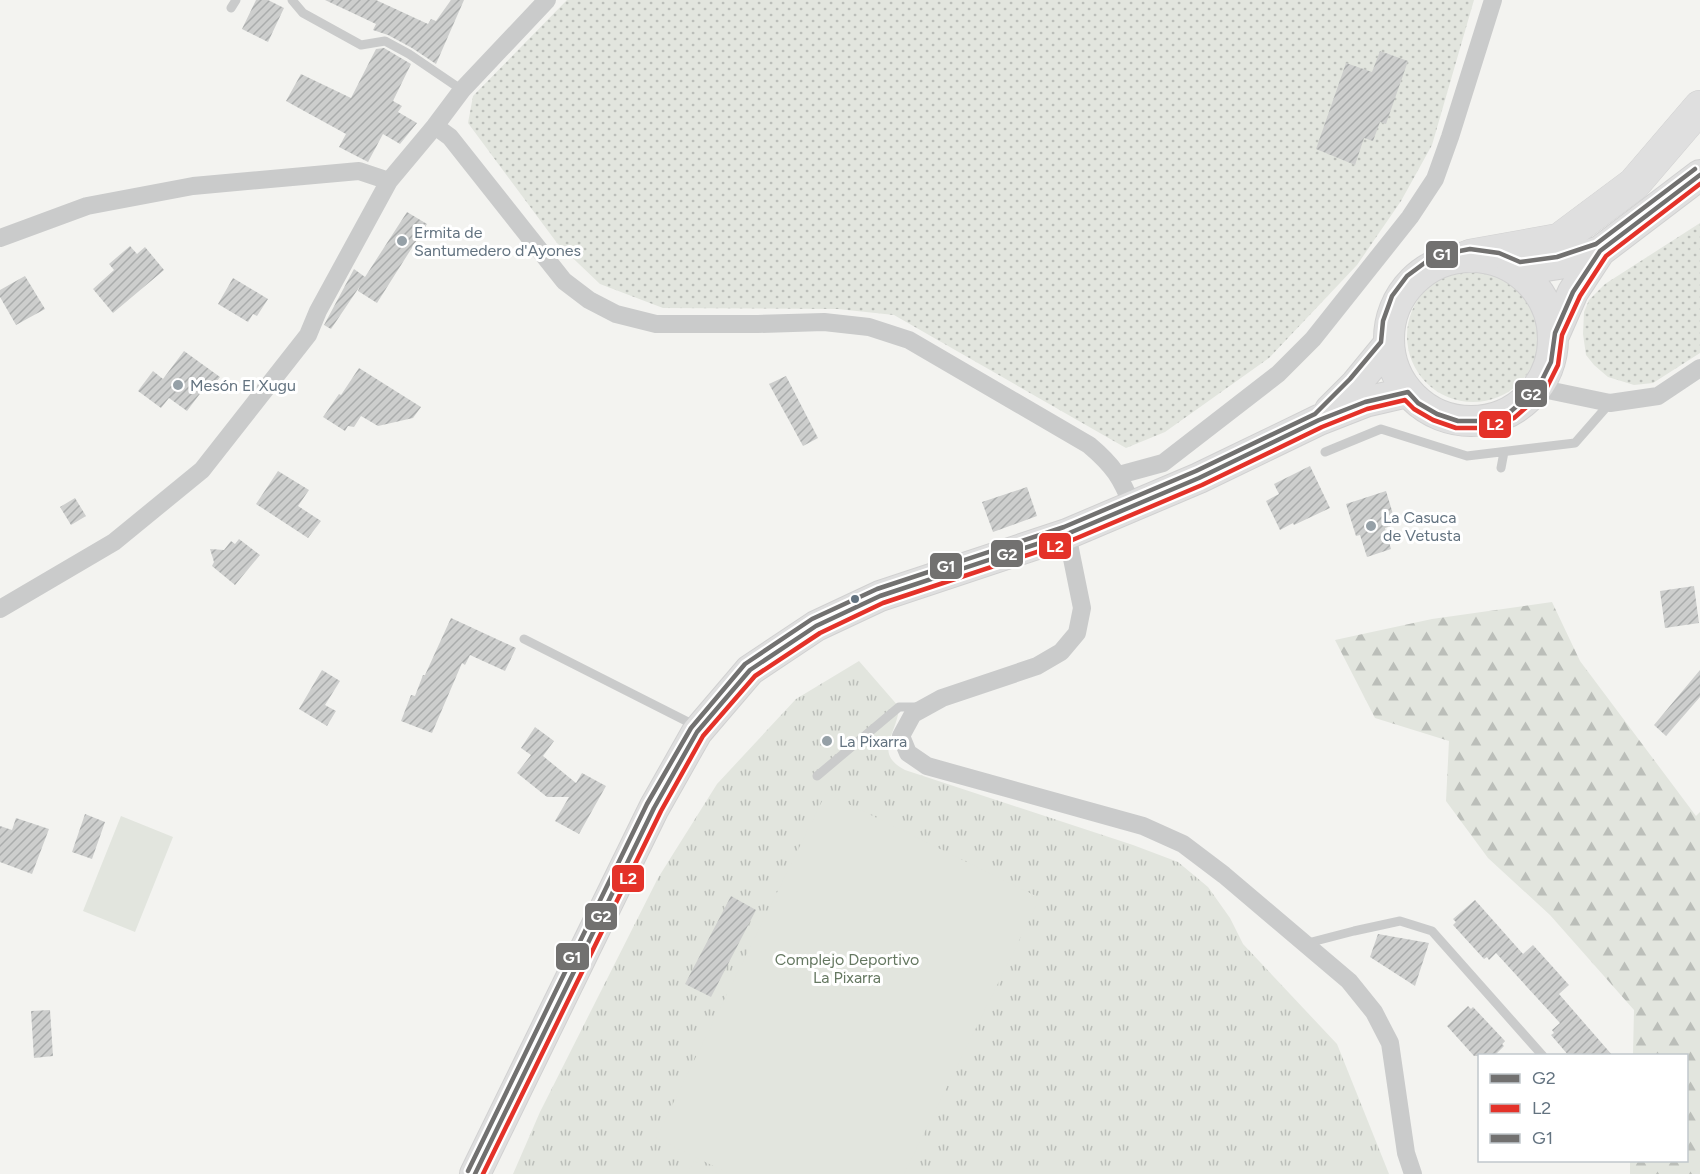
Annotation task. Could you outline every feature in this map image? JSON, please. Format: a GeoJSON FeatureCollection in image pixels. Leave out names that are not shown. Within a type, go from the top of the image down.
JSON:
{"type":"FeatureCollection","features":[{"type":"Feature","properties":{"kind":"highway"},"geometry":{"type":"LineString","coordinates":[[1470,256],[1497,260],[1519,270],[1536,286],[1548,306],[1554,333],[1551,362],[1538,388],[1510,412],[1482,421],[1458,421],[1437,414],[1418,403],[1408,393],[1396,374],[1389,345],[1390,323],[1398,299],[1413,280],[1438,262],[1470,256],[1559,240],[1634,184],[1700,107]]}},
{"type":"Feature","properties":{"kind":"highway"},"geometry":{"type":"LineString","coordinates":[[1554,333],[1573,292],[1600,251],[1700,175]]}},
{"type":"Feature","properties":{"kind":"highway"},"geometry":{"type":"LineString","coordinates":[[1519,270],[1559,264],[1600,251]]}},
{"type":"Feature","properties":{"kind":"highway"},"geometry":{"type":"LineString","coordinates":[[1319,420],[1356,384],[1389,345]]}},
{"type":"Feature","properties":{"kind":"highway"},"geometry":{"type":"LineString","coordinates":[[475,1174],[654,808],[700,728],[750,670],[816,626],[880,596],[1067,534],[1199,478],[1319,420],[1365,402],[1408,393]]}},
{"type":"Feature","properties":{"kind":"street"},"geometry":{"type":"LineString","coordinates":[[3,610],[114,542],[202,470],[308,335],[318,310],[389,181],[462,90],[547,0]]}},
{"type":"Feature","properties":{"kind":"street"},"geometry":{"type":"LineString","coordinates":[[1119,475],[1163,463],[1278,374],[1313,339],[1410,217],[1435,179],[1467,85],[1492,0]]}},
{"type":"Feature","properties":{"kind":"street"},"geometry":{"type":"LineString","coordinates":[[435,126],[450,137],[564,281],[589,300],[616,314],[656,324],[824,322],[869,327],[909,340],[1089,445],[1119,475],[1133,507]]}},
{"type":"Feature","properties":{"kind":"street"},"geometry":{"type":"LineString","coordinates":[[0,238],[87,206],[193,186],[359,171],[389,181]]}},
{"type":"Feature","properties":{"kind":"street"},"geometry":{"type":"LineString","coordinates":[[1538,388],[1610,403],[1658,396],[1700,368]]}},
{"type":"Feature","properties":{"kind":"street"},"geometry":{"type":"LineString","coordinates":[[1067,534],[1082,608],[1077,633],[1061,652],[1037,666],[942,698],[913,714],[901,736],[908,753],[927,766],[1143,826],[1183,844],[1224,875],[1349,981],[1374,1012],[1390,1044],[1406,1153],[1413,1174]]}},
{"type":"Feature","properties":{"kind":"lane"},"geometry":{"type":"LineString","coordinates":[[292,0],[303,14],[361,45],[385,41],[409,54],[462,90]]}},
{"type":"Feature","properties":{"kind":"lane"},"geometry":{"type":"LineString","coordinates":[[1325,452],[1381,429],[1467,456],[1575,443],[1610,403]]}},
{"type":"Feature","properties":{"kind":"lane"},"geometry":{"type":"LineString","coordinates":[[1501,468],[1503,452]]}},
{"type":"Feature","properties":{"kind":"lane"},"geometry":{"type":"LineString","coordinates":[[524,639],[700,728]]}},
{"type":"Feature","properties":{"kind":"lane"},"geometry":{"type":"LineString","coordinates":[[817,776],[899,707],[928,706]]}},
{"type":"Feature","properties":{"kind":"lane"},"geometry":{"type":"LineString","coordinates":[[1305,944],[1400,921],[1432,931],[1541,1054]]}},
{"type":"Feature","properties":{"kind":"green space"},"geometry":{"type":"Polygon","coordinates":[[[567,0],[1474,0],[1432,145],[1401,201],[1357,265],[1269,358],[1165,432],[1126,448],[894,315],[838,309],[663,308],[600,284],[557,243],[468,123],[473,96],[567,0]]]}},
{"type":"Feature","properties":{"kind":"green space"},"geometry":{"type":"Polygon","coordinates":[[[1700,223],[1700,353],[1653,383],[1634,385],[1608,377],[1586,355],[1583,334],[1584,312],[1589,300],[1605,284],[1700,223]]]}},
{"type":"Feature","properties":{"kind":"green space"},"geometry":{"type":"Polygon","coordinates":[[[1473,270],[1498,275],[1520,289],[1534,311],[1539,336],[1534,361],[1520,383],[1498,397],[1473,402],[1448,397],[1426,383],[1412,361],[1407,336],[1412,311],[1426,289],[1448,275],[1473,270]]]}},
{"type":"Feature","properties":{"kind":"green space"},"geometry":{"type":"Polygon","coordinates":[[[1552,602],[1580,661],[1696,816],[1700,812],[1700,1174],[1630,1174],[1630,1162],[1688,1162],[1688,1054],[1633,1054],[1634,1010],[1550,915],[1488,858],[1446,801],[1449,741],[1375,718],[1335,640],[1432,619],[1552,602]]]}},
{"type":"Feature","properties":{"kind":"green space","name":"Complejo Deportivo La Pixarra"},"geometry":{"type":"Polygon","coordinates":[[[859,661],[899,707],[888,749],[890,757],[905,770],[1178,862],[1208,887],[1230,918],[1243,944],[1337,1044],[1389,1174],[513,1174],[540,1112],[658,878],[717,784],[796,699],[859,661]]]}},
{"type":"Feature","properties":{"kind":"green space"},"geometry":{"type":"Polygon","coordinates":[[[826,793],[1040,898],[904,1174],[730,1174],[656,1138],[826,793]]]}},
{"type":"Feature","properties":{"kind":"green space"},"geometry":{"type":"Polygon","coordinates":[[[121,816],[173,837],[135,932],[83,911],[121,816]]]}},
{"type":"Feature","properties":{"kind":"green space"},"geometry":{"type":"Polygon","coordinates":[[[694,1161],[719,1174],[687,1174],[694,1161]]]}},
{"type":"Feature","properties":{"kind":"building"},"geometry":{"type":"Polygon","coordinates":[[[256,0],[268,0],[284,8],[268,42],[242,29],[256,0]]]}},
{"type":"Feature","properties":{"kind":"building"},"geometry":{"type":"Polygon","coordinates":[[[325,0],[376,0],[428,24],[431,19],[436,21],[451,0],[464,0],[436,64],[388,35],[373,30],[376,24],[325,0]]]}},
{"type":"Feature","properties":{"kind":"building"},"geometry":{"type":"Polygon","coordinates":[[[384,48],[411,64],[393,101],[402,106],[398,112],[417,123],[400,144],[383,134],[368,162],[339,147],[346,134],[286,101],[301,74],[351,98],[376,49],[384,48]]]}},
{"type":"Feature","properties":{"kind":"building"},"geometry":{"type":"Polygon","coordinates":[[[1380,51],[1408,61],[1386,124],[1380,122],[1373,141],[1364,138],[1355,165],[1316,149],[1346,63],[1372,72],[1380,51]]]}},
{"type":"Feature","properties":{"kind":"building"},"geometry":{"type":"Polygon","coordinates":[[[407,212],[427,224],[377,303],[358,291],[360,286],[331,329],[324,325],[354,269],[365,277],[407,212]]]}},
{"type":"Feature","properties":{"kind":"building"},"geometry":{"type":"Polygon","coordinates":[[[130,246],[137,254],[145,247],[164,270],[113,313],[93,289],[114,270],[109,264],[130,246]]]}},
{"type":"Feature","properties":{"kind":"building"},"geometry":{"type":"Polygon","coordinates":[[[25,276],[45,309],[16,325],[0,297],[0,290],[25,276]]]}},
{"type":"Feature","properties":{"kind":"building"},"geometry":{"type":"Polygon","coordinates":[[[233,278],[268,299],[257,316],[253,314],[248,322],[218,304],[233,278]]]}},
{"type":"Feature","properties":{"kind":"building","name":"Mesón El Xugu"},"geometry":{"type":"Polygon","coordinates":[[[184,351],[220,377],[207,394],[202,391],[187,411],[169,398],[161,408],[138,391],[153,371],[163,379],[184,351]]]}},
{"type":"Feature","properties":{"kind":"building"},"geometry":{"type":"Polygon","coordinates":[[[359,368],[421,407],[413,418],[378,426],[361,416],[354,427],[348,426],[345,431],[323,417],[359,368]]]}},
{"type":"Feature","properties":{"kind":"building"},"geometry":{"type":"Polygon","coordinates":[[[786,376],[818,438],[803,446],[769,384],[786,376]]]}},
{"type":"Feature","properties":{"kind":"building"},"geometry":{"type":"Polygon","coordinates":[[[1310,466],[1330,508],[1280,530],[1266,501],[1279,494],[1274,484],[1310,466]]]}},
{"type":"Feature","properties":{"kind":"building"},"geometry":{"type":"Polygon","coordinates":[[[278,471],[309,490],[298,506],[321,521],[308,538],[256,504],[278,471]]]}},
{"type":"Feature","properties":{"kind":"building"},"geometry":{"type":"Polygon","coordinates":[[[1027,487],[1037,516],[993,532],[982,502],[1027,487]]]}},
{"type":"Feature","properties":{"kind":"building","name":"La Casuca de Vetusta"},"geometry":{"type":"Polygon","coordinates":[[[1386,491],[1396,524],[1385,528],[1391,549],[1367,557],[1360,535],[1356,536],[1346,504],[1386,491]]]}},
{"type":"Feature","properties":{"kind":"building"},"geometry":{"type":"Polygon","coordinates":[[[75,498],[86,516],[71,525],[60,507],[75,498]]]}},
{"type":"Feature","properties":{"kind":"building"},"geometry":{"type":"Polygon","coordinates":[[[239,539],[260,555],[235,585],[212,566],[214,562],[210,549],[224,550],[231,541],[235,544],[239,539]]]}},
{"type":"Feature","properties":{"kind":"building"},"geometry":{"type":"Polygon","coordinates":[[[1694,586],[1699,623],[1665,628],[1660,591],[1694,586]]]}},
{"type":"Feature","properties":{"kind":"building"},"geometry":{"type":"Polygon","coordinates":[[[451,618],[516,648],[505,671],[470,655],[465,665],[462,663],[432,733],[401,721],[411,695],[415,696],[451,618]]]}},
{"type":"Feature","properties":{"kind":"building"},"geometry":{"type":"Polygon","coordinates":[[[322,670],[340,681],[325,705],[336,711],[327,726],[299,709],[322,670]]]}},
{"type":"Feature","properties":{"kind":"building"},"geometry":{"type":"Polygon","coordinates":[[[1700,670],[1700,697],[1666,736],[1654,725],[1700,670]]]}},
{"type":"Feature","properties":{"kind":"building"},"geometry":{"type":"Polygon","coordinates":[[[535,727],[554,741],[543,756],[576,783],[582,773],[606,786],[579,834],[555,821],[569,797],[547,797],[517,773],[531,755],[521,748],[535,727]]]}},
{"type":"Feature","properties":{"kind":"building"},"geometry":{"type":"Polygon","coordinates":[[[85,814],[105,822],[92,859],[72,852],[85,814]]]}},
{"type":"Feature","properties":{"kind":"building"},"geometry":{"type":"Polygon","coordinates":[[[16,818],[49,829],[32,874],[0,862],[0,826],[12,830],[16,818]]]}},
{"type":"Feature","properties":{"kind":"building"},"geometry":{"type":"Polygon","coordinates":[[[731,896],[756,910],[711,997],[685,984],[731,896]]]}},
{"type":"Feature","properties":{"kind":"building"},"geometry":{"type":"Polygon","coordinates":[[[1475,900],[1523,954],[1533,945],[1569,985],[1559,994],[1611,1054],[1567,1054],[1551,1035],[1554,1033],[1552,1030],[1560,1023],[1496,953],[1489,960],[1487,957],[1484,959],[1453,925],[1456,922],[1453,919],[1475,900]]]}},
{"type":"Feature","properties":{"kind":"building"},"geometry":{"type":"Polygon","coordinates":[[[1378,934],[1429,943],[1415,986],[1370,957],[1378,934]]]}},
{"type":"Feature","properties":{"kind":"building"},"geometry":{"type":"Polygon","coordinates":[[[1468,1006],[1471,1009],[1473,1007],[1505,1041],[1502,1044],[1504,1046],[1496,1054],[1474,1056],[1447,1026],[1468,1006]]]}},
{"type":"Feature","properties":{"kind":"building"},"geometry":{"type":"Polygon","coordinates":[[[50,1010],[53,1056],[34,1058],[31,1011],[50,1010]]]}},
{"type":"Feature","properties":{"kind":"transit line","name":"G1"},"geometry":{"type":"LineString","coordinates":[[468,1171],[647,804],[691,728],[745,664],[812,619],[877,589],[1064,527],[1196,471],[1315,414],[1350,379],[1381,342],[1383,321],[1392,296],[1407,276],[1434,256],[1470,249],[1499,253],[1520,262],[1557,257],[1596,244],[1695,169]]}},
{"type":"Feature","properties":{"kind":"transit line","name":"G2"},"geometry":{"type":"LineString","coordinates":[[475,1174],[654,808],[697,732],[750,670],[816,626],[880,596],[1067,534],[1199,478],[1319,420],[1365,402],[1408,392],[1418,403],[1437,414],[1458,421],[1482,421],[1510,412],[1538,388],[1551,362],[1555,333],[1573,292],[1600,251],[1700,175]]}},
{"type":"Feature","properties":{"kind":"transit line","name":"L2"},"geometry":{"type":"LineString","coordinates":[[483,1174],[661,811],[703,736],[755,676],[820,633],[883,603],[1070,541],[1202,485],[1322,427],[1367,409],[1405,400],[1414,409],[1433,420],[1456,428],[1484,428],[1514,418],[1545,391],[1558,365],[1562,335],[1580,296],[1606,256],[1700,184]]}},
{"type":"Feature","properties":{"kind":"place","name":"Ermita de Santumedero d'Ayones"},"geometry":{"type":"Point","coordinates":[402,241]}},
{"type":"Feature","properties":{"kind":"place","name":"Mesón El Xugu"},"geometry":{"type":"Point","coordinates":[178,385]}},
{"type":"Feature","properties":{"kind":"place","name":"La Casuca de Vetusta"},"geometry":{"type":"Point","coordinates":[1371,526]}},
{"type":"Feature","properties":{"kind":"place","name":"La Pixarra"},"geometry":{"type":"Point","coordinates":[827,741]}}]}
